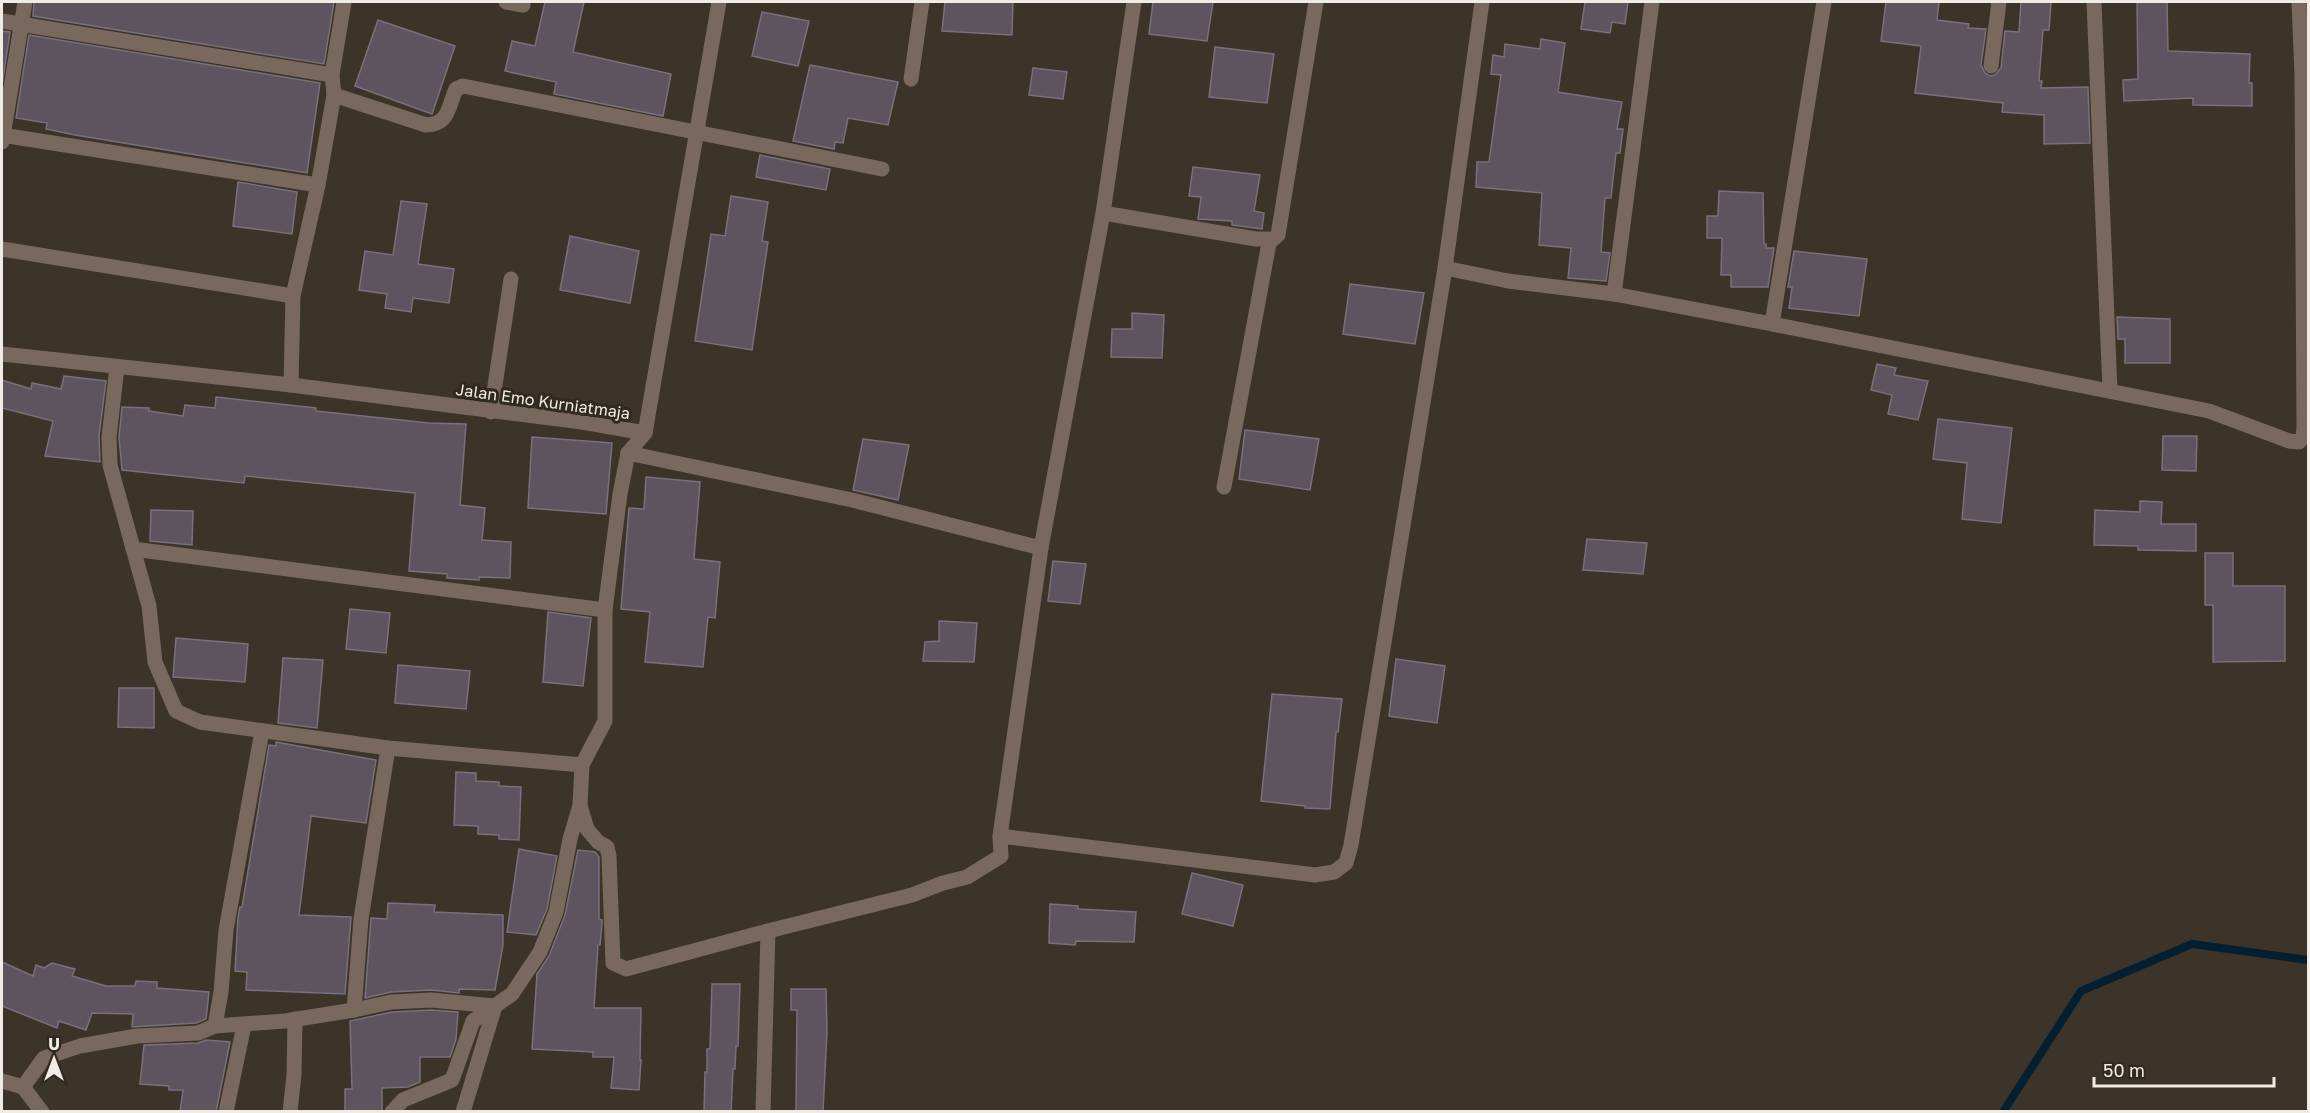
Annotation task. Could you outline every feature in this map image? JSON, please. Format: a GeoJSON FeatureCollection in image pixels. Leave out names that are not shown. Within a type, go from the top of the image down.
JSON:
{"type":"FeatureCollection","features":[{"type":"Feature","properties":{"kind":"street"},"geometry":{"type":"LineString","coordinates":[[25,2],[2,138],[318,185]]}},
{"type":"Feature","properties":{"kind":"street"},"geometry":{"type":"LineString","coordinates":[[291,386],[293,296],[318,185],[334,95],[332,75],[344,2]]}},
{"type":"Feature","properties":{"kind":"street"},"geometry":{"type":"LineString","coordinates":[[506,2],[522,5]]}},
{"type":"Feature","properties":{"kind":"street","name":"Jalan Emo Kurniatmaja"},"geometry":{"type":"LineString","coordinates":[[2,354],[291,386],[582,422],[645,433],[719,2]]}},
{"type":"Feature","properties":{"kind":"street"},"geometry":{"type":"LineString","coordinates":[[911,79],[922,2]]}},
{"type":"Feature","properties":{"kind":"street"},"geometry":{"type":"LineString","coordinates":[[580,805],[587,829],[598,842],[607,847],[613,963],[626,969],[912,895],[967,877],[1001,856],[1000,836],[1041,548],[1103,213],[1134,2]]}},
{"type":"Feature","properties":{"kind":"street"},"geometry":{"type":"LineString","coordinates":[[1269,243],[1280,231],[1316,2]]}},
{"type":"Feature","properties":{"kind":"street"},"geometry":{"type":"LineString","coordinates":[[1000,836],[1315,875],[1334,872],[1346,863],[1355,822],[1445,268],[1482,2]]}},
{"type":"Feature","properties":{"kind":"street"},"geometry":{"type":"LineString","coordinates":[[1614,294],[1652,2]]}},
{"type":"Feature","properties":{"kind":"street"},"geometry":{"type":"LineString","coordinates":[[1772,324],[1824,2]]}},
{"type":"Feature","properties":{"kind":"street"},"geometry":{"type":"LineString","coordinates":[[1991,66],[2000,2]]}},
{"type":"Feature","properties":{"kind":"street"},"geometry":{"type":"LineString","coordinates":[[2094,2],[2110,391]]}},
{"type":"Feature","properties":{"kind":"street"},"geometry":{"type":"LineString","coordinates":[[1445,268],[1508,281],[1614,294],[2209,411],[2289,441],[2298,442],[2302,439],[2304,428],[2303,146],[2299,2]]}},
{"type":"Feature","properties":{"kind":"street"},"geometry":{"type":"LineString","coordinates":[[2,21],[332,75]]}},
{"type":"Feature","properties":{"kind":"street"},"geometry":{"type":"LineString","coordinates":[[334,95],[426,125],[439,123],[448,114],[456,89],[463,86],[882,169]]}},
{"type":"Feature","properties":{"kind":"street"},"geometry":{"type":"LineString","coordinates":[[1103,213],[1256,239],[1271,239],[1224,487]]}},
{"type":"Feature","properties":{"kind":"street"},"geometry":{"type":"LineString","coordinates":[[2,249],[293,296]]}},
{"type":"Feature","properties":{"kind":"street"},"geometry":{"type":"LineString","coordinates":[[491,412],[511,279]]}},
{"type":"Feature","properties":{"kind":"street"},"geometry":{"type":"LineString","coordinates":[[117,367],[109,437],[110,465],[149,606],[155,662],[176,711],[200,722],[388,748],[582,765]]}},
{"type":"Feature","properties":{"kind":"street"},"geometry":{"type":"LineString","coordinates":[[392,1112],[403,1100],[452,1080],[473,1021],[512,994],[540,952],[556,912],[570,839],[580,805],[582,765],[605,721],[605,610],[627,453],[645,433]]}},
{"type":"Feature","properties":{"kind":"street"},"geometry":{"type":"LineString","coordinates":[[627,453],[852,500],[1041,548]]}},
{"type":"Feature","properties":{"kind":"street"},"geometry":{"type":"LineString","coordinates":[[134,549],[605,610]]}},
{"type":"Feature","properties":{"kind":"street"},"geometry":{"type":"LineString","coordinates":[[215,1026],[221,992],[226,930],[262,731]]}},
{"type":"Feature","properties":{"kind":"street"},"geometry":{"type":"LineString","coordinates":[[354,1010],[361,919],[388,748]]}},
{"type":"Feature","properties":{"kind":"street"},"geometry":{"type":"LineString","coordinates":[[763,1112],[768,931]]}},
{"type":"Feature","properties":{"kind":"street"},"geometry":{"type":"LineString","coordinates":[[22,1087],[44,1058],[80,1046],[137,1036],[198,1033],[215,1026],[295,1020],[391,1002],[431,1000],[495,1006]]}},
{"type":"Feature","properties":{"kind":"street"},"geometry":{"type":"LineString","coordinates":[[463,1112],[495,1006]]}},
{"type":"Feature","properties":{"kind":"street"},"geometry":{"type":"LineString","coordinates":[[290,1112],[294,1075],[295,1020]]}},
{"type":"Feature","properties":{"kind":"street"},"geometry":{"type":"LineString","coordinates":[[226,1112],[244,1025]]}},
{"type":"Feature","properties":{"kind":"street"},"geometry":{"type":"LineString","coordinates":[[2,1081],[22,1087],[42,1112]]}},
{"type":"Feature","properties":{"kind":"building"},"geometry":{"type":"Polygon","coordinates":[[[34,2],[334,2],[324,64],[33,16],[34,2]]]}},
{"type":"Feature","properties":{"kind":"building"},"geometry":{"type":"Polygon","coordinates":[[[545,2],[584,2],[573,52],[671,74],[663,116],[554,94],[556,82],[505,71],[512,41],[535,46],[545,2]]]}},
{"type":"Feature","properties":{"kind":"building"},"geometry":{"type":"Polygon","coordinates":[[[945,2],[1013,2],[1012,35],[942,31],[945,2]]]}},
{"type":"Feature","properties":{"kind":"building"},"geometry":{"type":"Polygon","coordinates":[[[1153,2],[1213,2],[1207,41],[1149,34],[1153,2]]]}},
{"type":"Feature","properties":{"kind":"building"},"geometry":{"type":"Polygon","coordinates":[[[1585,2],[1628,2],[1625,24],[1612,22],[1610,33],[1581,29],[1585,2]]]}},
{"type":"Feature","properties":{"kind":"building"},"geometry":{"type":"Polygon","coordinates":[[[1886,2],[1939,2],[1937,20],[1969,24],[1968,28],[1986,29],[1981,65],[1985,73],[1990,76],[1995,75],[2001,68],[2005,31],[2019,32],[2021,2],[2051,2],[2049,30],[2043,30],[2039,81],[2042,81],[2041,88],[2088,87],[2090,143],[2044,144],[2044,115],[2002,112],[2003,103],[1915,93],[1921,46],[1881,41],[1886,2]]]}},
{"type":"Feature","properties":{"kind":"building"},"geometry":{"type":"Polygon","coordinates":[[[2137,2],[2167,2],[2168,51],[2250,54],[2249,83],[2252,83],[2252,106],[2193,105],[2193,98],[2124,101],[2123,80],[2138,79],[2137,2]]]}},
{"type":"Feature","properties":{"kind":"building"},"geometry":{"type":"Polygon","coordinates":[[[762,12],[809,21],[798,66],[752,56],[762,12]]]}},
{"type":"Feature","properties":{"kind":"building"},"geometry":{"type":"Polygon","coordinates":[[[378,20],[455,46],[432,114],[355,86],[378,20]]]}},
{"type":"Feature","properties":{"kind":"building"},"geometry":{"type":"Polygon","coordinates":[[[2,31],[10,32],[2,85],[2,31]]]}},
{"type":"Feature","properties":{"kind":"building"},"geometry":{"type":"Polygon","coordinates":[[[29,35],[320,83],[307,173],[75,135],[46,129],[47,123],[16,118],[29,35]]]}},
{"type":"Feature","properties":{"kind":"building"},"geometry":{"type":"Polygon","coordinates":[[[1541,39],[1565,43],[1558,92],[1622,102],[1617,129],[1623,129],[1620,153],[1616,153],[1611,198],[1605,198],[1601,252],[1610,253],[1606,281],[1568,278],[1571,248],[1539,245],[1542,193],[1476,187],[1477,162],[1489,162],[1501,75],[1491,74],[1493,55],[1504,57],[1505,44],[1540,49],[1541,39]]]}},
{"type":"Feature","properties":{"kind":"building"},"geometry":{"type":"Polygon","coordinates":[[[1215,47],[1274,54],[1267,103],[1209,97],[1215,47]]]}},
{"type":"Feature","properties":{"kind":"building"},"geometry":{"type":"Polygon","coordinates":[[[810,65],[898,82],[888,125],[848,118],[843,143],[835,142],[834,149],[793,141],[810,65]]]}},
{"type":"Feature","properties":{"kind":"building"},"geometry":{"type":"Polygon","coordinates":[[[1033,68],[1067,72],[1063,99],[1029,95],[1033,68]]]}},
{"type":"Feature","properties":{"kind":"building"},"geometry":{"type":"Polygon","coordinates":[[[760,155],[830,169],[826,190],[756,177],[760,155]]]}},
{"type":"Feature","properties":{"kind":"building"},"geometry":{"type":"Polygon","coordinates":[[[1193,167],[1260,175],[1254,211],[1264,213],[1262,229],[1232,225],[1232,221],[1198,219],[1201,197],[1189,196],[1193,167]]]}},
{"type":"Feature","properties":{"kind":"building"},"geometry":{"type":"Polygon","coordinates":[[[238,182],[297,192],[292,234],[233,226],[238,182]]]}},
{"type":"Feature","properties":{"kind":"building"},"geometry":{"type":"Polygon","coordinates":[[[1719,191],[1763,193],[1764,244],[1766,248],[1774,248],[1768,287],[1731,287],[1731,275],[1721,275],[1722,238],[1707,238],[1707,216],[1718,216],[1719,191]]]}},
{"type":"Feature","properties":{"kind":"building"},"geometry":{"type":"Polygon","coordinates":[[[731,196],[768,202],[762,241],[768,242],[752,350],[695,341],[711,234],[725,236],[731,196]]]}},
{"type":"Feature","properties":{"kind":"building"},"geometry":{"type":"Polygon","coordinates":[[[401,201],[427,204],[418,264],[454,269],[449,303],[413,298],[411,312],[385,308],[387,294],[359,290],[365,251],[393,255],[401,201]]]}},
{"type":"Feature","properties":{"kind":"building"},"geometry":{"type":"Polygon","coordinates":[[[570,236],[639,251],[630,303],[560,290],[570,236]]]}},
{"type":"Feature","properties":{"kind":"building"},"geometry":{"type":"Polygon","coordinates":[[[1794,251],[1867,259],[1859,316],[1789,308],[1792,287],[1788,287],[1794,251]]]}},
{"type":"Feature","properties":{"kind":"building"},"geometry":{"type":"Polygon","coordinates":[[[1350,284],[1424,293],[1415,344],[1343,334],[1350,284]]]}},
{"type":"Feature","properties":{"kind":"building"},"geometry":{"type":"Polygon","coordinates":[[[1132,313],[1164,315],[1162,358],[1111,357],[1112,329],[1132,329],[1132,313]]]}},
{"type":"Feature","properties":{"kind":"building"},"geometry":{"type":"Polygon","coordinates":[[[2117,317],[2170,319],[2170,363],[2125,363],[2125,339],[2118,339],[2117,317]]]}},
{"type":"Feature","properties":{"kind":"building"},"geometry":{"type":"Polygon","coordinates":[[[1877,364],[1896,368],[1894,375],[1928,381],[1918,420],[1888,414],[1892,395],[1871,390],[1877,364]]]}},
{"type":"Feature","properties":{"kind":"building"},"geometry":{"type":"Polygon","coordinates":[[[64,376],[106,381],[99,436],[100,462],[45,456],[53,421],[2,408],[2,380],[31,389],[32,383],[61,389],[64,376]]]}},
{"type":"Feature","properties":{"kind":"building"},"geometry":{"type":"Polygon","coordinates":[[[216,397],[316,408],[316,411],[429,423],[466,424],[460,505],[485,508],[482,540],[511,542],[510,578],[479,577],[479,580],[447,578],[447,574],[409,571],[415,493],[245,476],[244,483],[122,470],[119,437],[122,407],[149,408],[149,411],[183,416],[185,405],[215,408],[216,397]]]}},
{"type":"Feature","properties":{"kind":"building"},"geometry":{"type":"Polygon","coordinates":[[[1938,419],[2012,428],[2001,523],[1962,519],[1967,463],[1933,459],[1938,419]]]}},
{"type":"Feature","properties":{"kind":"building"},"geometry":{"type":"Polygon","coordinates":[[[1245,430],[1319,439],[1310,490],[1239,479],[1245,430]]]}},
{"type":"Feature","properties":{"kind":"building"},"geometry":{"type":"Polygon","coordinates":[[[2163,436],[2197,436],[2196,471],[2162,470],[2163,436]]]}},
{"type":"Feature","properties":{"kind":"building"},"geometry":{"type":"Polygon","coordinates":[[[532,437],[612,443],[606,514],[528,508],[532,437]]]}},
{"type":"Feature","properties":{"kind":"building"},"geometry":{"type":"Polygon","coordinates":[[[863,439],[909,445],[898,500],[853,490],[863,439]]]}},
{"type":"Feature","properties":{"kind":"building"},"geometry":{"type":"Polygon","coordinates":[[[646,477],[700,482],[694,559],[720,562],[715,618],[708,617],[703,667],[645,662],[650,612],[621,609],[629,508],[644,509],[646,477]]]}},
{"type":"Feature","properties":{"kind":"building"},"geometry":{"type":"Polygon","coordinates":[[[2140,501],[2162,502],[2161,524],[2196,524],[2196,551],[2138,550],[2138,546],[2094,545],[2095,510],[2140,512],[2140,501]]]}},
{"type":"Feature","properties":{"kind":"building"},"geometry":{"type":"Polygon","coordinates":[[[151,510],[193,511],[192,545],[150,541],[151,510]]]}},
{"type":"Feature","properties":{"kind":"building"},"geometry":{"type":"Polygon","coordinates":[[[1587,539],[1647,543],[1643,574],[1583,570],[1587,539]]]}},
{"type":"Feature","properties":{"kind":"building"},"geometry":{"type":"Polygon","coordinates":[[[2205,553],[2233,553],[2233,586],[2285,586],[2285,661],[2213,662],[2213,605],[2205,605],[2205,553]]]}},
{"type":"Feature","properties":{"kind":"building"},"geometry":{"type":"Polygon","coordinates":[[[1053,561],[1086,564],[1080,604],[1048,601],[1053,561]]]}},
{"type":"Feature","properties":{"kind":"building"},"geometry":{"type":"Polygon","coordinates":[[[350,609],[390,613],[386,653],[346,649],[350,609]]]}},
{"type":"Feature","properties":{"kind":"building"},"geometry":{"type":"Polygon","coordinates":[[[548,612],[591,618],[583,686],[543,682],[548,612]]]}},
{"type":"Feature","properties":{"kind":"building"},"geometry":{"type":"Polygon","coordinates":[[[939,621],[977,623],[974,662],[923,661],[925,642],[939,641],[939,621]]]}},
{"type":"Feature","properties":{"kind":"building"},"geometry":{"type":"Polygon","coordinates":[[[176,638],[248,644],[245,682],[173,677],[176,638]]]}},
{"type":"Feature","properties":{"kind":"building"},"geometry":{"type":"Polygon","coordinates":[[[283,658],[323,660],[317,728],[278,723],[283,658]]]}},
{"type":"Feature","properties":{"kind":"building"},"geometry":{"type":"Polygon","coordinates":[[[1396,659],[1445,666],[1437,723],[1389,716],[1396,659]]]}},
{"type":"Feature","properties":{"kind":"building"},"geometry":{"type":"Polygon","coordinates":[[[398,665],[470,671],[466,709],[395,703],[398,665]]]}},
{"type":"Feature","properties":{"kind":"building"},"geometry":{"type":"Polygon","coordinates":[[[119,688],[154,688],[154,728],[118,727],[119,688]]]}},
{"type":"Feature","properties":{"kind":"building"},"geometry":{"type":"Polygon","coordinates":[[[1272,694],[1342,699],[1338,732],[1336,732],[1330,809],[1305,808],[1305,806],[1261,801],[1272,694]]]}},
{"type":"Feature","properties":{"kind":"building"},"geometry":{"type":"Polygon","coordinates":[[[276,742],[376,760],[366,823],[311,816],[299,915],[351,917],[345,994],[246,990],[247,972],[235,971],[238,917],[240,907],[242,907],[269,745],[276,746],[276,742]]]}},
{"type":"Feature","properties":{"kind":"building"},"geometry":{"type":"Polygon","coordinates":[[[456,772],[476,773],[476,781],[499,782],[499,786],[521,787],[519,840],[499,839],[499,835],[478,834],[478,826],[454,825],[456,772]]]}},
{"type":"Feature","properties":{"kind":"building"},"geometry":{"type":"Polygon","coordinates":[[[519,849],[557,856],[547,909],[536,935],[507,932],[519,849]]]}},
{"type":"Feature","properties":{"kind":"building"},"geometry":{"type":"Polygon","coordinates":[[[578,850],[595,852],[599,857],[599,919],[602,920],[602,924],[600,945],[598,945],[594,1008],[641,1008],[639,1090],[611,1088],[614,1057],[593,1057],[593,1052],[532,1049],[537,974],[549,956],[565,915],[578,850]]]}},
{"type":"Feature","properties":{"kind":"building"},"geometry":{"type":"Polygon","coordinates":[[[1192,873],[1243,885],[1233,926],[1182,914],[1192,873]]]}},
{"type":"Feature","properties":{"kind":"building"},"geometry":{"type":"Polygon","coordinates":[[[388,903],[435,905],[434,912],[503,915],[503,945],[495,990],[459,989],[459,993],[431,990],[391,992],[365,998],[371,918],[387,919],[388,903]]]}},
{"type":"Feature","properties":{"kind":"building"},"geometry":{"type":"Polygon","coordinates":[[[1050,904],[1078,906],[1078,909],[1136,912],[1134,942],[1076,941],[1075,945],[1049,943],[1050,904]]]}},
{"type":"Feature","properties":{"kind":"building"},"geometry":{"type":"Polygon","coordinates":[[[2,962],[33,976],[36,965],[44,968],[52,963],[75,969],[72,976],[106,986],[135,986],[136,981],[157,982],[157,988],[209,992],[206,1019],[196,1023],[132,1027],[133,1014],[92,1013],[86,1030],[59,1021],[57,1028],[2,1006],[2,962]]]}},
{"type":"Feature","properties":{"kind":"building"},"geometry":{"type":"Polygon","coordinates":[[[712,984],[740,984],[738,1046],[736,1046],[735,1069],[733,1069],[731,1112],[704,1112],[707,1049],[710,1049],[712,984]]]}},
{"type":"Feature","properties":{"kind":"building"},"geometry":{"type":"Polygon","coordinates":[[[791,989],[826,989],[827,1031],[823,1112],[796,1112],[797,1010],[791,1010],[791,989]]]}},
{"type":"Feature","properties":{"kind":"building"},"geometry":{"type":"Polygon","coordinates":[[[431,1010],[458,1012],[456,1039],[450,1057],[420,1057],[420,1082],[408,1087],[382,1088],[382,1111],[345,1111],[345,1089],[352,1089],[350,1021],[392,1012],[431,1010]]]}},
{"type":"Feature","properties":{"kind":"building"},"geometry":{"type":"Polygon","coordinates":[[[206,1040],[230,1042],[216,1112],[180,1112],[183,1090],[169,1090],[169,1086],[140,1084],[144,1045],[198,1043],[206,1040]]]}},
{"type":"Feature","properties":{"kind":"waterway"},"geometry":{"type":"LineString","coordinates":[[2003,1112],[2081,991],[2192,944],[2308,960]]}}]}
